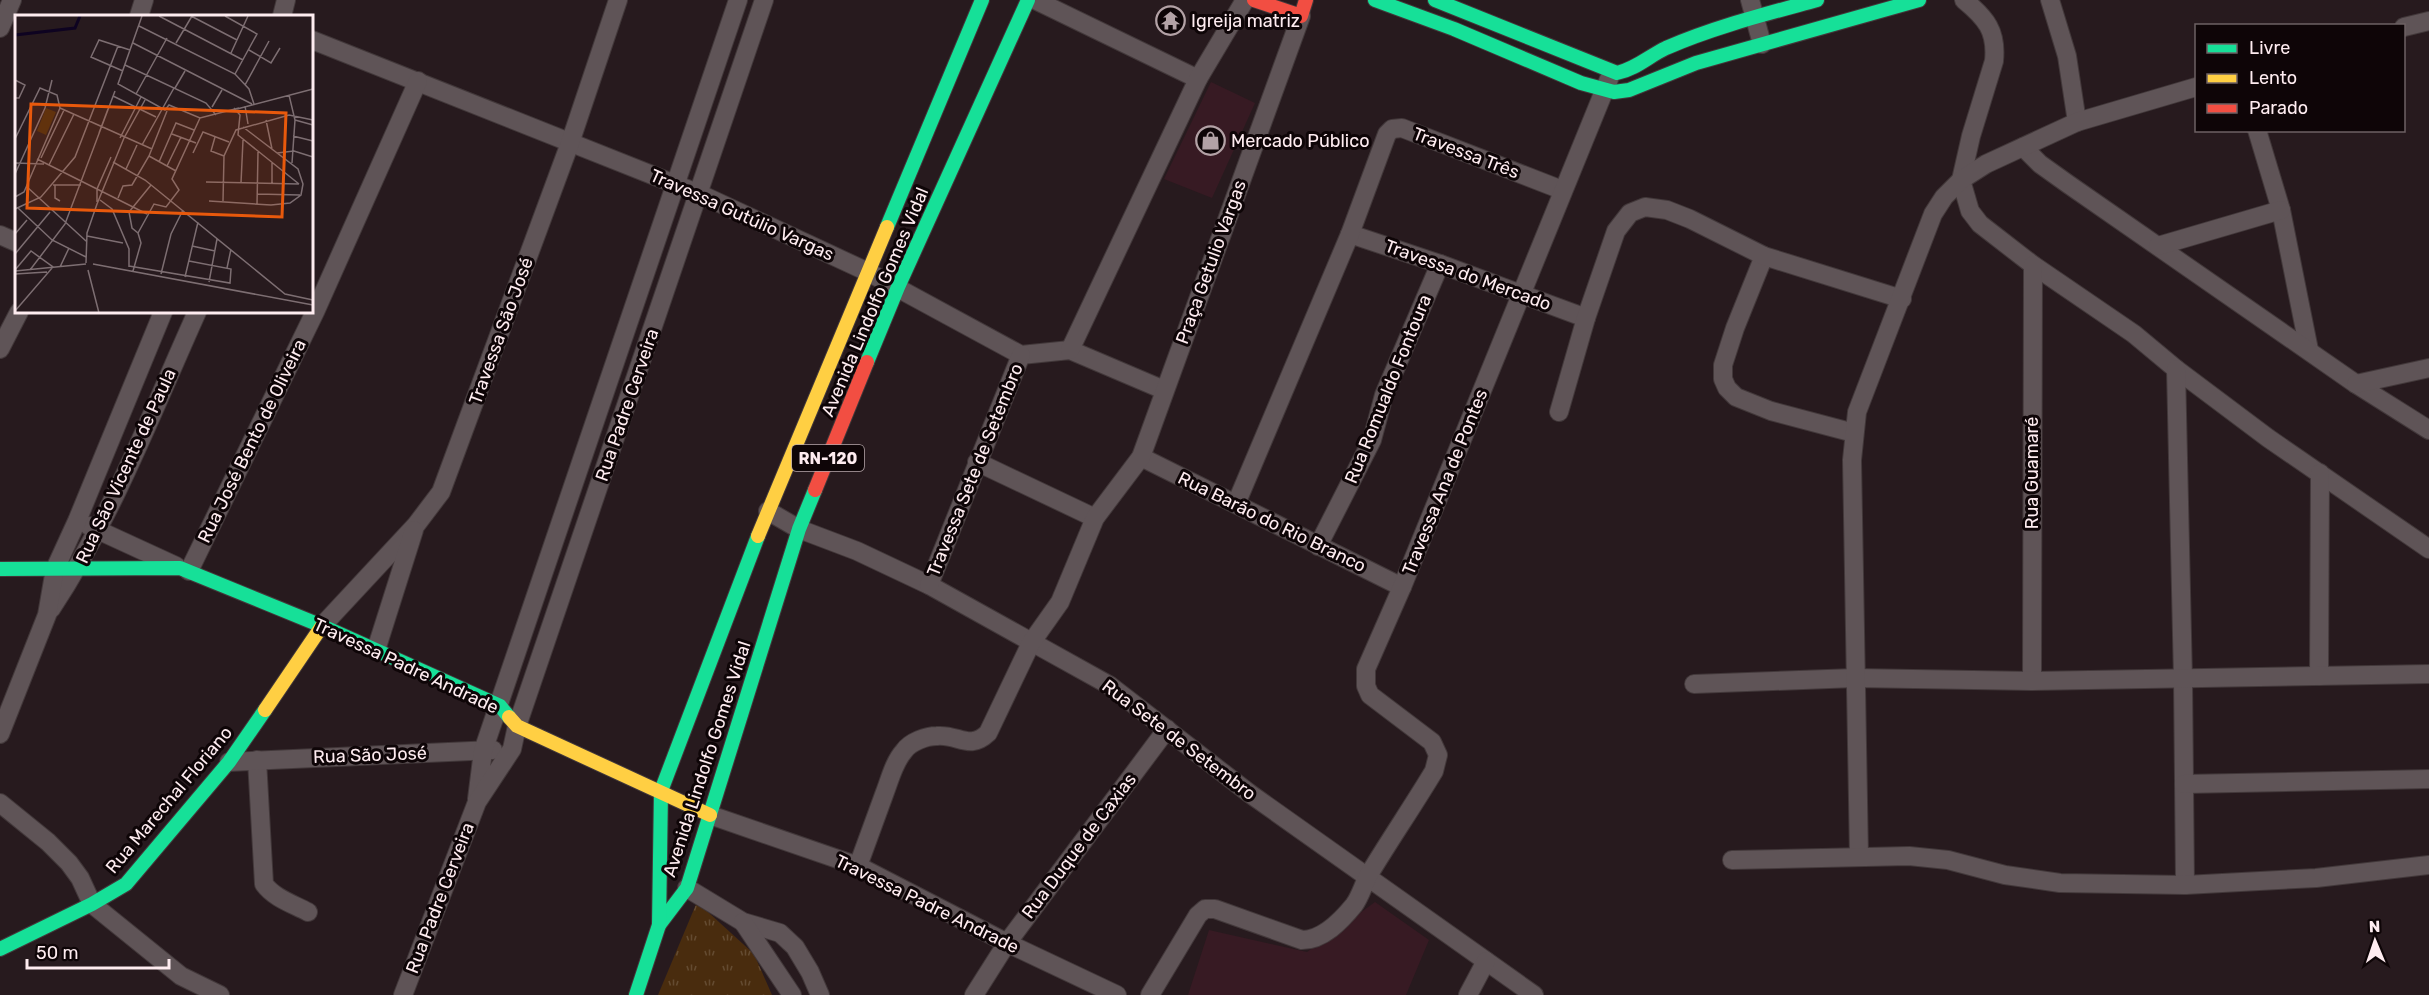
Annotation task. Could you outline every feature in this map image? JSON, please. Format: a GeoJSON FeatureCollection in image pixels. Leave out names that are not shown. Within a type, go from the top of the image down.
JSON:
{"type":"FeatureCollection","features":[{"type":"Feature","properties":{"kind":"main road","name":"Avenida Lindolfo Gomes Vidal"},"geometry":{"type":"LineString","coordinates":[[636,995],[658,925],[661,791],[768,511],[982,0]]}},
{"type":"Feature","properties":{"kind":"main road","name":"Avenida Lindolfo Gomes Vidal"},"geometry":{"type":"LineString","coordinates":[[658,925],[687,888],[799,529],[898,287],[1028,0]]}},
{"type":"Feature","properties":{"kind":"main road"},"geometry":{"type":"LineString","coordinates":[[1254,0],[1303,8]]}},
{"type":"Feature","properties":{"kind":"main road"},"geometry":{"type":"LineString","coordinates":[[1375,0],[1454,29],[1605,91],[1629,90],[1696,63],[1853,14],[1918,0]]}},
{"type":"Feature","properties":{"kind":"main road"},"geometry":{"type":"LineString","coordinates":[[1435,0],[1611,72],[1631,70],[1665,49],[1752,9],[1817,0]]}},
{"type":"Feature","properties":{"kind":"main road","name":"Travessa Padre Andrade"},"geometry":{"type":"LineString","coordinates":[[0,570],[184,570],[322,626],[500,706],[517,726],[710,815]]}},
{"type":"Feature","properties":{"kind":"main road","name":"Rua Marechal Floriano"},"geometry":{"type":"LineString","coordinates":[[0,949],[92,904],[126,884],[229,762],[322,626]]}},
{"type":"Feature","properties":{"kind":"street"},"geometry":{"type":"LineString","coordinates":[[0,28],[12,0]]}},
{"type":"Feature","properties":{"kind":"street"},"geometry":{"type":"LineString","coordinates":[[139,15],[144,0]]}},
{"type":"Feature","properties":{"kind":"street"},"geometry":{"type":"LineString","coordinates":[[282,15],[286,0]]}},
{"type":"Feature","properties":{"kind":"street","name":"Travessa São José"},"geometry":{"type":"LineString","coordinates":[[322,626],[416,525],[441,492],[570,143],[618,0]]}},
{"type":"Feature","properties":{"kind":"street","name":"Rua Padre Cerveira"},"geometry":{"type":"LineString","coordinates":[[477,802],[483,751],[738,0]]}},
{"type":"Feature","properties":{"kind":"street","name":"Rua Padre Cerveira"},"geometry":{"type":"LineString","coordinates":[[404,995],[477,802],[512,749],[517,726],[700,194],[764,0]]}},
{"type":"Feature","properties":{"kind":"street"},"geometry":{"type":"LineString","coordinates":[[1035,0],[1198,79]]}},
{"type":"Feature","properties":{"kind":"street"},"geometry":{"type":"LineString","coordinates":[[1070,350],[1198,79],[1245,0]]}},
{"type":"Feature","properties":{"kind":"street"},"geometry":{"type":"LineString","coordinates":[[1964,0],[1990,27],[1995,50],[1961,180],[1970,211],[1980,224],[2033,266],[2134,334],[2176,369],[2268,438],[2429,549]]}},
{"type":"Feature","properties":{"kind":"street"},"geometry":{"type":"LineString","coordinates":[[2050,0],[2067,56],[2077,122]]}},
{"type":"Feature","properties":{"kind":"street","name":"Praça Getulio Vargas"},"geometry":{"type":"LineString","coordinates":[[1142,458],[1164,390],[1303,8]]}},
{"type":"Feature","properties":{"kind":"street"},"geometry":{"type":"LineString","coordinates":[[1752,9],[1762,44]]}},
{"type":"Feature","properties":{"kind":"street"},"geometry":{"type":"LineString","coordinates":[[2405,27],[2429,21]]}},
{"type":"Feature","properties":{"kind":"street","name":"Travessa Gutúlio Vargas"},"geometry":{"type":"LineString","coordinates":[[314,46],[418,81],[700,194],[898,287],[1021,355]]}},
{"type":"Feature","properties":{"kind":"street","name":"Travessa Ana de Pontes"},"geometry":{"type":"LineString","coordinates":[[1150,995],[1198,915],[1205,909],[1215,909],[1302,940],[1309,940],[1323,934],[1341,920],[1356,903],[1368,876],[1380,860],[1437,764],[1436,748],[1432,742],[1377,702],[1365,686],[1366,669],[1522,295],[1611,72]]}},
{"type":"Feature","properties":{"kind":"street","name":"Rua José Bento de Oliveira"},"geometry":{"type":"LineString","coordinates":[[184,570],[315,312],[418,81]]}},
{"type":"Feature","properties":{"kind":"street"},"geometry":{"type":"LineString","coordinates":[[1859,857],[1852,460],[1854,433],[1857,412],[1933,214],[1944,197],[1961,180],[1986,164],[2077,122],[2195,87]]}},
{"type":"Feature","properties":{"kind":"street","name":"Travessa Três"},"geometry":{"type":"LineString","coordinates":[[1350,234],[1392,129],[1402,128],[1562,190]]}},
{"type":"Feature","properties":{"kind":"street"},"geometry":{"type":"LineString","coordinates":[[2258,132],[2281,210],[2309,350]]}},
{"type":"Feature","properties":{"kind":"street"},"geometry":{"type":"LineString","coordinates":[[2023,147],[2040,164],[2356,384],[2429,430]]}},
{"type":"Feature","properties":{"kind":"street"},"geometry":{"type":"LineString","coordinates":[[1559,412],[1586,318],[1616,231],[1630,213],[1645,207],[1667,210],[1690,219],[1764,256],[1902,299]]}},
{"type":"Feature","properties":{"kind":"street"},"geometry":{"type":"LineString","coordinates":[[2158,246],[2281,210]]}},
{"type":"Feature","properties":{"kind":"street"},"geometry":{"type":"LineString","coordinates":[[0,234],[15,242]]}},
{"type":"Feature","properties":{"kind":"street"},"geometry":{"type":"LineString","coordinates":[[1236,504],[1350,234]]}},
{"type":"Feature","properties":{"kind":"street","name":"Travessa do Mercado"},"geometry":{"type":"LineString","coordinates":[[1350,234],[1440,264],[1586,318]]}},
{"type":"Feature","properties":{"kind":"street"},"geometry":{"type":"LineString","coordinates":[[1764,256],[1735,327],[1723,365],[1723,379],[1727,388],[1736,397],[1771,411],[1854,433]]}},
{"type":"Feature","properties":{"kind":"street","name":"Rua Romualdo Fontoura"},"geometry":{"type":"LineString","coordinates":[[1318,546],[1372,440],[1384,395],[1440,264]]}},
{"type":"Feature","properties":{"kind":"street","name":"Rua Guamaré"},"geometry":{"type":"LineString","coordinates":[[2032,681],[2033,266]]}},
{"type":"Feature","properties":{"kind":"street"},"geometry":{"type":"LineString","coordinates":[[0,349],[18,314]]}},
{"type":"Feature","properties":{"kind":"street","name":"Rua São Vicente de Paula"},"geometry":{"type":"LineString","coordinates":[[0,734],[47,615],[55,569],[162,314]]}},
{"type":"Feature","properties":{"kind":"street","name":"Rua São Vicente de Paula"},"geometry":{"type":"LineString","coordinates":[[47,615],[77,570],[99,530],[196,314]]}},
{"type":"Feature","properties":{"kind":"street"},"geometry":{"type":"LineString","coordinates":[[1021,355],[1070,350],[1164,390]]}},
{"type":"Feature","properties":{"kind":"street","name":"Travessa Sete de Setembro"},"geometry":{"type":"LineString","coordinates":[[929,585],[1021,355]]}},
{"type":"Feature","properties":{"kind":"street"},"geometry":{"type":"LineString","coordinates":[[2356,384],[2429,368]]}},
{"type":"Feature","properties":{"kind":"street"},"geometry":{"type":"LineString","coordinates":[[2176,369],[2185,885]]}},
{"type":"Feature","properties":{"kind":"street"},"geometry":{"type":"LineString","coordinates":[[858,866],[893,770],[904,750],[911,744],[936,736],[951,737],[972,743],[981,740],[988,733],[1031,643],[1060,602],[1095,518],[1142,458]]}},
{"type":"Feature","properties":{"kind":"street","name":"Rua Barão do Rio Branco"},"geometry":{"type":"LineString","coordinates":[[1142,458],[1402,586]]}},
{"type":"Feature","properties":{"kind":"street"},"geometry":{"type":"LineString","coordinates":[[977,462],[1095,518]]}},
{"type":"Feature","properties":{"kind":"street"},"geometry":{"type":"LineString","coordinates":[[2319,676],[2320,473]]}},
{"type":"Feature","properties":{"kind":"street","name":"Rua Sete de Setembro"},"geometry":{"type":"LineString","coordinates":[[768,511],[799,529],[857,551],[929,585],[1109,685],[1249,793],[1534,995]]}},
{"type":"Feature","properties":{"kind":"street","name":"Travessa Padre Andrade"},"geometry":{"type":"LineString","coordinates":[[77,521],[184,570]]}},
{"type":"Feature","properties":{"kind":"street"},"geometry":{"type":"LineString","coordinates":[[376,650],[416,525]]}},
{"type":"Feature","properties":{"kind":"street"},"geometry":{"type":"LineString","coordinates":[[1694,684],[1855,678],[2032,681],[2429,674]]}},
{"type":"Feature","properties":{"kind":"street","name":"Rua Duque de Caxias"},"geometry":{"type":"LineString","coordinates":[[974,995],[1007,944],[1167,729]]}},
{"type":"Feature","properties":{"kind":"street","name":"Rua São José"},"geometry":{"type":"LineString","coordinates":[[229,762],[512,749]]}},
{"type":"Feature","properties":{"kind":"street"},"geometry":{"type":"LineString","coordinates":[[257,760],[264,884],[269,891],[308,912]]}},
{"type":"Feature","properties":{"kind":"street"},"geometry":{"type":"LineString","coordinates":[[2184,784],[2429,779]]}},
{"type":"Feature","properties":{"kind":"street"},"geometry":{"type":"LineString","coordinates":[[0,803],[48,842],[69,863],[80,878],[92,904],[181,976],[220,995]]}},
{"type":"Feature","properties":{"kind":"street","name":"Travessa Padre Andrade"},"geometry":{"type":"LineString","coordinates":[[710,815],[858,866],[1007,944],[1118,995]]}},
{"type":"Feature","properties":{"kind":"street"},"geometry":{"type":"LineString","coordinates":[[1732,860],[1909,856],[1948,860],[2005,875],[2060,883],[2185,885],[2316,878],[2429,865]]}},
{"type":"Feature","properties":{"kind":"street"},"geometry":{"type":"LineString","coordinates":[[687,888],[743,922],[780,933],[795,947],[820,995]]}},
{"type":"Feature","properties":{"kind":"street"},"geometry":{"type":"LineString","coordinates":[[743,922],[792,995]]}},
{"type":"Feature","properties":{"kind":"street"},"geometry":{"type":"LineString","coordinates":[[1468,995],[1486,961]]}},
{"type":"Feature","properties":{"kind":"street"},"geometry":{"type":"LineString","coordinates":[[181,976],[193,995]]}},
{"type":"Feature","properties":{"kind":"shaded area","name":"Mercado Público"},"geometry":{"type":"Polygon","coordinates":[[[1211,82],[1255,103],[1212,198],[1164,179],[1211,82]]]}},
{"type":"Feature","properties":{"kind":"shaded area"},"geometry":{"type":"Polygon","coordinates":[[[1375,902],[1429,940],[1406,995],[1188,995],[1209,930],[1307,952],[1375,902]]]}},
{"type":"Feature","properties":{"kind":"green space"},"geometry":{"type":"Polygon","coordinates":[[[697,902],[754,954],[772,995],[658,995],[697,902]]]}},
{"type":"Feature","properties":{"kind":"traffic: fast"},"geometry":{"type":"LineString","coordinates":[[887,227],[982,0]]}},
{"type":"Feature","properties":{"kind":"traffic: fast"},"geometry":{"type":"LineString","coordinates":[[867,362],[898,287],[1028,0]]}},
{"type":"Feature","properties":{"kind":"traffic: fast"},"geometry":{"type":"LineString","coordinates":[[1375,0],[1454,29],[1581,83],[1614,92],[1629,90],[1696,63],[1919,0]]}},
{"type":"Feature","properties":{"kind":"traffic: fast"},"geometry":{"type":"LineString","coordinates":[[1435,0],[1617,73],[1666,48],[1703,34],[1740,21],[1817,0]]}},
{"type":"Feature","properties":{"kind":"traffic: fast"},"geometry":{"type":"LineString","coordinates":[[659,925],[687,888],[799,529],[815,490]]}},
{"type":"Feature","properties":{"kind":"traffic: fast"},"geometry":{"type":"LineString","coordinates":[[636,995],[659,925],[661,791],[758,536]]}},
{"type":"Feature","properties":{"kind":"traffic: fast"},"geometry":{"type":"LineString","coordinates":[[0,569],[180,568],[322,626],[500,706],[509,717]]}},
{"type":"Feature","properties":{"kind":"traffic: fast"},"geometry":{"type":"LineString","coordinates":[[0,949],[92,904],[126,884],[229,762],[265,710]]}},
{"type":"Feature","properties":{"kind":"traffic: slow"},"geometry":{"type":"LineString","coordinates":[[758,536],[887,227]]}},
{"type":"Feature","properties":{"kind":"traffic: slow"},"geometry":{"type":"LineString","coordinates":[[265,710],[322,626]]}},
{"type":"Feature","properties":{"kind":"traffic: slow"},"geometry":{"type":"LineString","coordinates":[[509,717],[517,726],[710,815]]}},
{"type":"Feature","properties":{"kind":"traffic: jam"},"geometry":{"type":"LineString","coordinates":[[1254,0],[1301,16],[1306,0]]}},
{"type":"Feature","properties":{"kind":"traffic: jam"},"geometry":{"type":"LineString","coordinates":[[815,490],[867,362]]}},
{"type":"Feature","properties":{"kind":"place","name":"Igreija matriz"},"geometry":{"type":"Point","coordinates":[1170,21]}},
{"type":"Feature","properties":{"kind":"place","name":"Mercado Público"},"geometry":{"type":"Point","coordinates":[1210,141]}}]}
